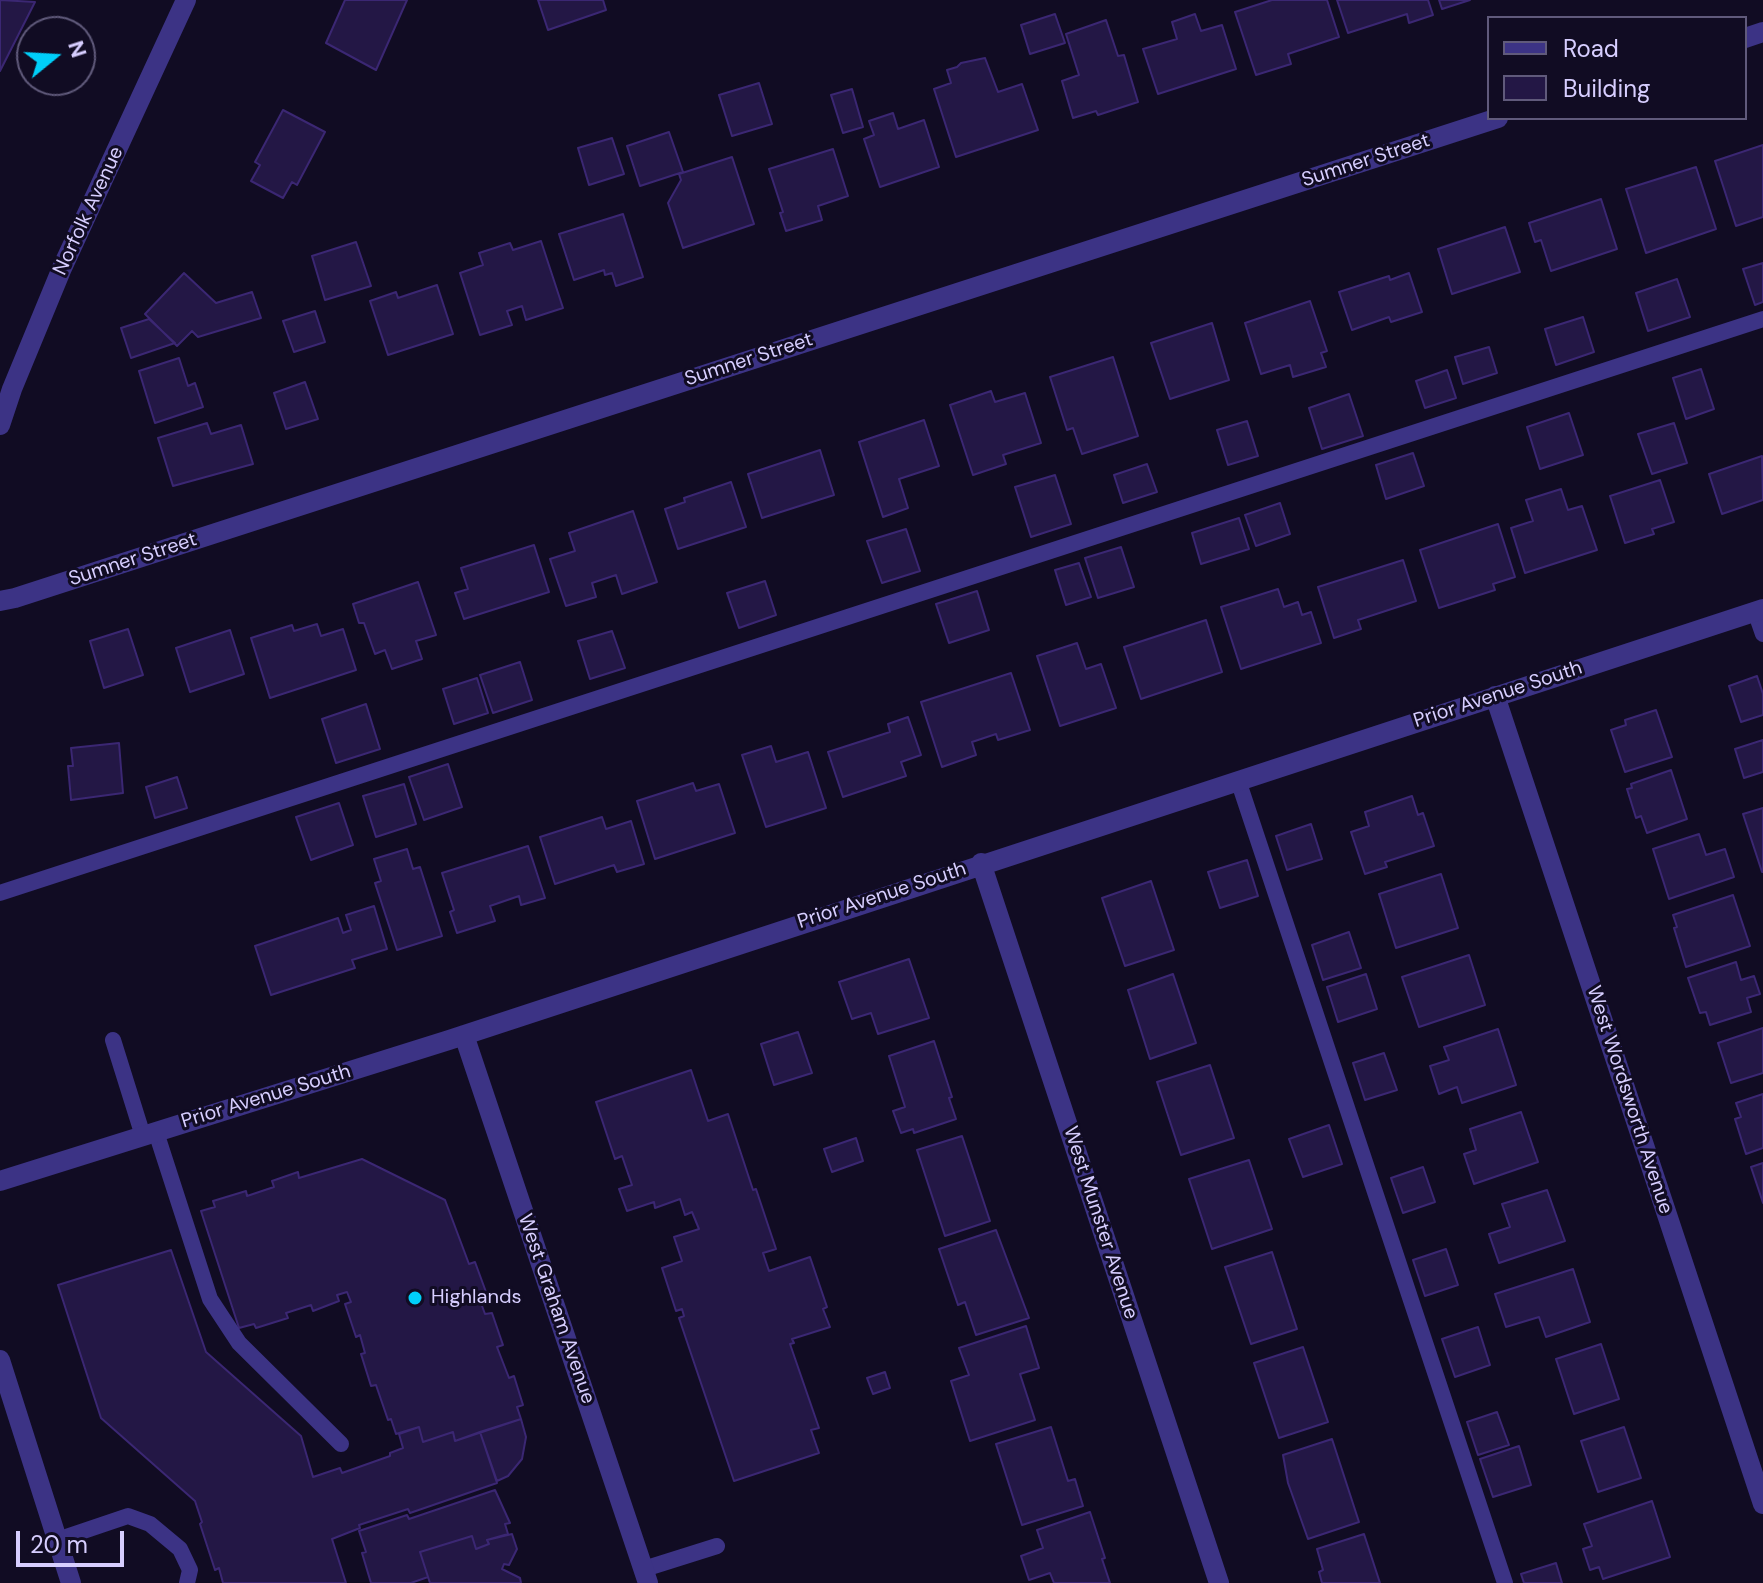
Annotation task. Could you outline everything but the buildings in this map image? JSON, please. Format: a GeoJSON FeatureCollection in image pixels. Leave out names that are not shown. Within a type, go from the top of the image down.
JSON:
{"type":"FeatureCollection","features":[{"type":"Feature","properties":{"kind":"street","name":"Norfolk Avenue"},"geometry":{"type":"LineString","coordinates":[[0,425],[62,268],[186,0]]}},
{"type":"Feature","properties":{"kind":"street","name":"Sumner Street"},"geometry":{"type":"LineString","coordinates":[[0,601],[1492,120]]}},
{"type":"Feature","properties":{"kind":"street","name":"Prior Avenue South"},"geometry":{"type":"LineString","coordinates":[[0,1181],[464,1035],[1759,610]]}},
{"type":"Feature","properties":{"kind":"street","name":"West Wordsworth Avenue"},"geometry":{"type":"LineString","coordinates":[[1495,696],[1763,1504]]}},
{"type":"Feature","properties":{"kind":"street","name":"West Munster Avenue"},"geometry":{"type":"LineString","coordinates":[[981,863],[1219,1583]]}},
{"type":"Feature","properties":{"kind":"street","name":"West Graham Avenue"},"geometry":{"type":"LineString","coordinates":[[464,1035],[646,1576]]}},
{"type":"Feature","properties":{"kind":"street"},"geometry":{"type":"LineString","coordinates":[[0,1360],[71,1583]]}},
{"type":"Feature","properties":{"kind":"lane"},"geometry":{"type":"LineString","coordinates":[[0,893],[1763,319]]}},
{"type":"Feature","properties":{"kind":"lane"},"geometry":{"type":"LineString","coordinates":[[1759,610],[1763,634]]}},
{"type":"Feature","properties":{"kind":"lane"},"geometry":{"type":"LineString","coordinates":[[1238,780],[1505,1583]]}},
{"type":"Feature","properties":{"kind":"lane"},"geometry":{"type":"LineString","coordinates":[[113,1040],[210,1299],[239,1343],[341,1444]]}},
{"type":"Feature","properties":{"kind":"lane"},"geometry":{"type":"LineString","coordinates":[[57,1540],[128,1516],[150,1524],[180,1549],[190,1570],[187,1583]]}},
{"type":"Feature","properties":{"kind":"lane"},"geometry":{"type":"LineString","coordinates":[[646,1576],[717,1546]]}},
{"type":"Feature","properties":{"kind":"place","name":"Highlands"},"geometry":{"type":"Point","coordinates":[415,1298]}}]}
